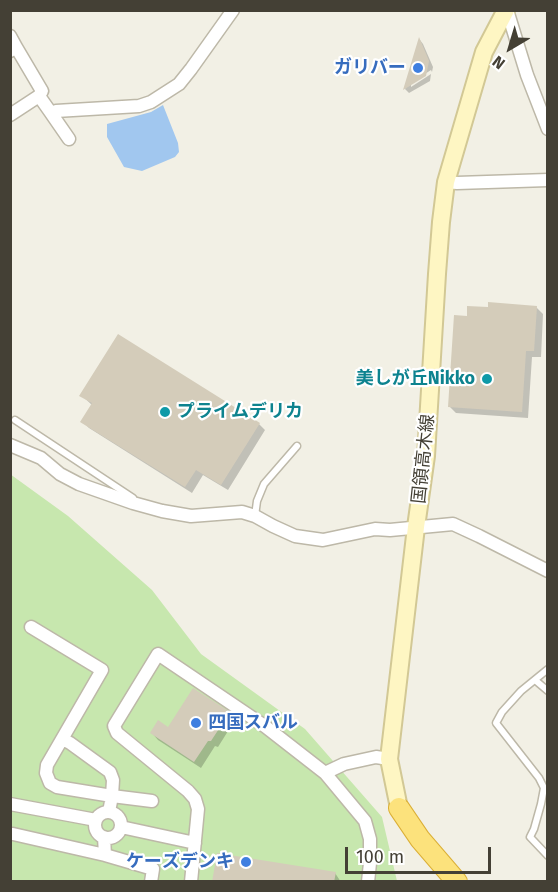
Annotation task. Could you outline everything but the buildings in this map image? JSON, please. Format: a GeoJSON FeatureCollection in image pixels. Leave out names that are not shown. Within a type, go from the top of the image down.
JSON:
{"type":"FeatureCollection","features":[{"type":"Feature","properties":{"kind":"highway"},"geometry":{"type":"LineString","coordinates":[[399,808],[420,839],[457,882]]}},
{"type":"Feature","properties":{"kind":"main road","name":"国領高木線"},"geometry":{"type":"LineString","coordinates":[[399,808],[389,759],[426,456],[437,274],[446,182],[484,51],[506,10]]}},
{"type":"Feature","properties":{"kind":"street"},"geometry":{"type":"LineString","coordinates":[[51,113],[139,106],[151,102],[179,84],[234,10]]}},
{"type":"Feature","properties":{"kind":"street"},"geometry":{"type":"LineString","coordinates":[[506,10],[527,75],[548,129]]}},
{"type":"Feature","properties":{"kind":"street"},"geometry":{"type":"LineString","coordinates":[[10,115],[39,96],[42,91],[12,45]]}},
{"type":"Feature","properties":{"kind":"street"},"geometry":{"type":"LineString","coordinates":[[39,96],[69,140]]}},
{"type":"Feature","properties":{"kind":"street"},"geometry":{"type":"LineString","coordinates":[[446,182],[548,180]]}},
{"type":"Feature","properties":{"kind":"street"},"geometry":{"type":"LineString","coordinates":[[10,445],[41,458],[60,474],[79,484],[146,507],[191,516],[242,512],[295,536],[323,540],[375,529],[390,530],[453,524],[548,571]]}},
{"type":"Feature","properties":{"kind":"street"},"geometry":{"type":"LineString","coordinates":[[31,627],[102,670],[47,765],[46,773],[50,783],[57,787],[152,801]]}},
{"type":"Feature","properties":{"kind":"street"},"geometry":{"type":"LineString","coordinates":[[191,882],[198,809],[195,799],[117,733],[114,726],[158,654],[266,727],[325,773],[365,821],[370,839],[368,882]]}},
{"type":"Feature","properties":{"kind":"street"},"geometry":{"type":"LineString","coordinates":[[62,739],[110,772],[113,780],[109,812]]}},
{"type":"Feature","properties":{"kind":"street"},"geometry":{"type":"LineString","coordinates":[[325,773],[344,764],[376,757],[389,759]]}},
{"type":"Feature","properties":{"kind":"street"},"geometry":{"type":"LineString","coordinates":[[10,804],[96,820]]}},
{"type":"Feature","properties":{"kind":"street"},"geometry":{"type":"LineString","coordinates":[[109,812],[117,815],[120,831],[113,837],[104,837],[97,832],[96,820],[101,814],[109,812]]}},
{"type":"Feature","properties":{"kind":"street"},"geometry":{"type":"LineString","coordinates":[[121,827],[195,843]]}},
{"type":"Feature","properties":{"kind":"street"},"geometry":{"type":"LineString","coordinates":[[10,834],[105,855],[153,869],[151,882]]}},
{"type":"Feature","properties":{"kind":"street"},"geometry":{"type":"LineString","coordinates":[[104,837],[105,855]]}},
{"type":"Feature","properties":{"kind":"lane"},"geometry":{"type":"LineString","coordinates":[[15,420],[146,507]]}},
{"type":"Feature","properties":{"kind":"lane"},"geometry":{"type":"LineString","coordinates":[[255,516],[257,501],[264,484],[297,446]]}},
{"type":"Feature","properties":{"kind":"lane"},"geometry":{"type":"LineString","coordinates":[[548,669],[521,691],[502,712],[496,723],[539,778],[544,788],[542,804],[530,837],[548,856]]}},
{"type":"Feature","properties":{"kind":"lane"},"geometry":{"type":"LineString","coordinates":[[535,680],[548,691]]}},
{"type":"Feature","properties":{"kind":"green space"},"geometry":{"type":"Polygon","coordinates":[[[10,474],[68,516],[152,590],[201,654],[305,729],[382,817],[397,881],[11,881],[10,474]]]}},
{"type":"Feature","properties":{"kind":"water"},"geometry":{"type":"Polygon","coordinates":[[[163,105],[178,143],[179,152],[175,157],[142,171],[124,167],[107,137],[107,124],[151,112],[163,105]]]}},
{"type":"Feature","properties":{"kind":"place","name":"ガリバー"},"geometry":{"type":"Point","coordinates":[418,68]}},
{"type":"Feature","properties":{"kind":"place","name":"美しが丘Nikko"},"geometry":{"type":"Point","coordinates":[487,379]}},
{"type":"Feature","properties":{"kind":"place","name":"プライムデリカ"},"geometry":{"type":"Point","coordinates":[165,412]}},
{"type":"Feature","properties":{"kind":"place","name":"四国スバル"},"geometry":{"type":"Point","coordinates":[196,723]}},
{"type":"Feature","properties":{"kind":"place","name":"ケーズデンキ"},"geometry":{"type":"Point","coordinates":[246,862]}}]}
